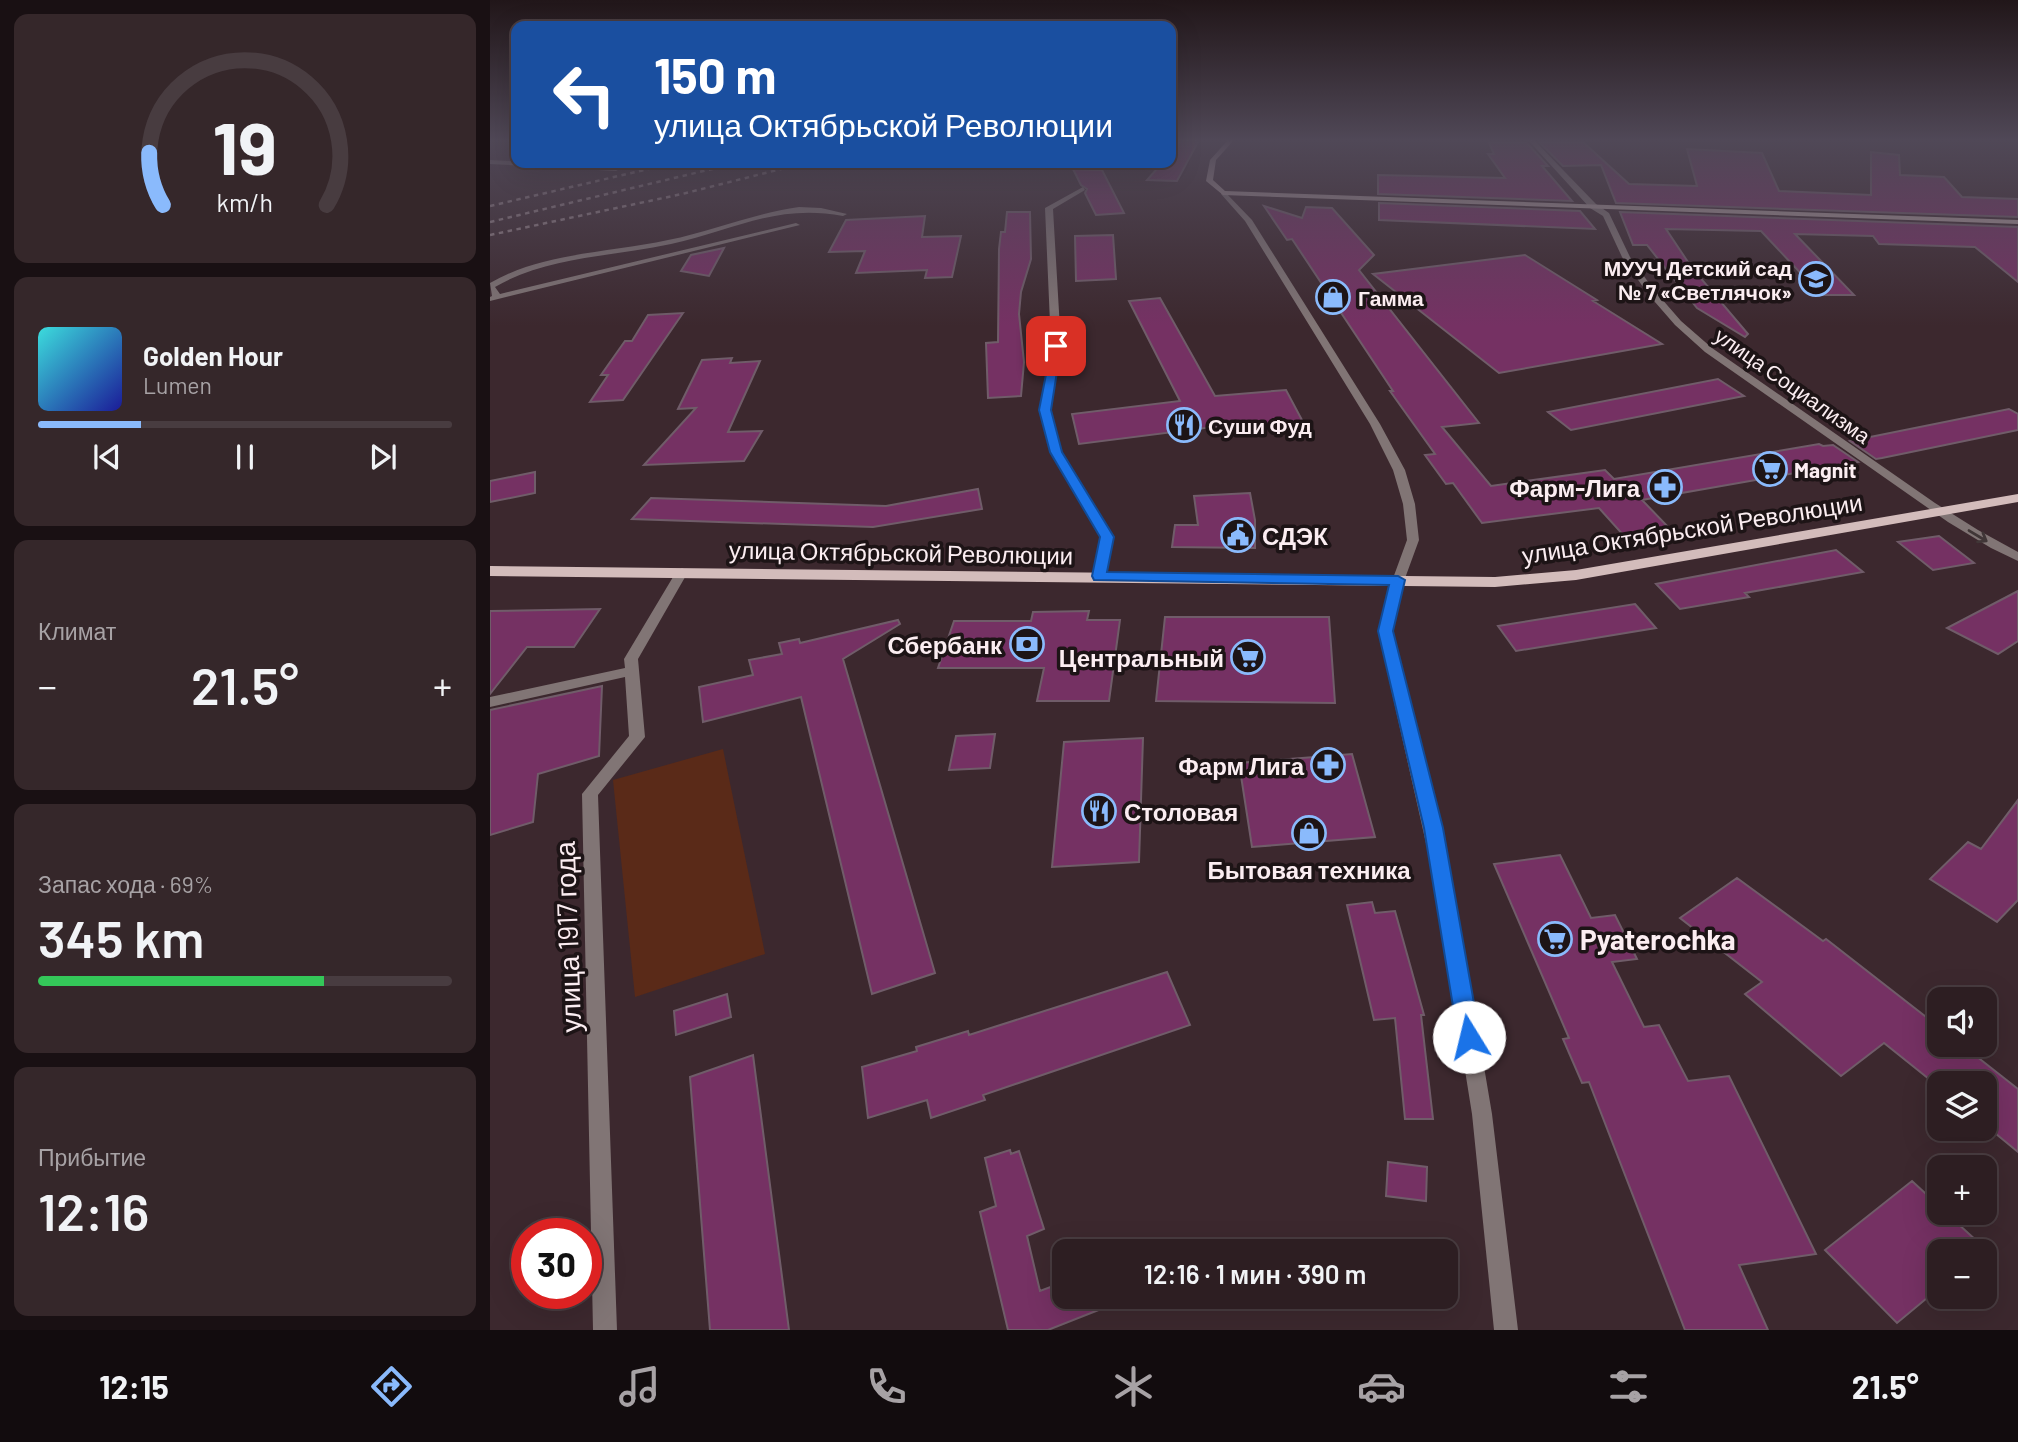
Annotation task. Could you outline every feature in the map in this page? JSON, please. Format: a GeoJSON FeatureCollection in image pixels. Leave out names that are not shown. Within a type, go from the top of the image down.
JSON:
{"type":"FeatureCollection","features":[{"type":"Feature","properties":{"kind":"main road"},"geometry":{"type":"LineString","coordinates":[[1481,202],[2018,222]]}},
{"type":"Feature","properties":{"kind":"main road","name":"улица Октябрьской Революции"},"geometry":{"type":"LineString","coordinates":[[490,571],[1495,582],[1576,575],[2018,498]]}},
{"type":"Feature","properties":{"kind":"street"},"geometry":{"type":"LineString","coordinates":[[1060,202],[1049,208],[1056,346],[1045,410],[1056,452],[1107,537],[1099,576]]}},
{"type":"Feature","properties":{"kind":"street"},"geometry":{"type":"LineString","coordinates":[[1231,202],[1248,220],[1375,424],[1399,470],[1409,504],[1413,540],[1398,580],[1385,631],[1444,883],[1482,1114],[1506,1330]]}},
{"type":"Feature","properties":{"kind":"street","name":"улица Социализма"},"geometry":{"type":"LineString","coordinates":[[1589,202],[1606,215],[1656,300],[1706,350],[1940,511],[1993,545],[2018,557]]}},
{"type":"Feature","properties":{"kind":"street"},"geometry":{"type":"LineString","coordinates":[[796,225],[494,298],[490,286],[499,279],[557,262],[673,241],[755,217],[825,208],[843,214]]}},
{"type":"Feature","properties":{"kind":"street","name":"улица 1917 года"},"geometry":{"type":"LineString","coordinates":[[605,1330],[590,794],[637,737],[631,659],[682,572]]}},
{"type":"Feature","properties":{"kind":"street"},"geometry":{"type":"LineString","coordinates":[[490,702],[632,671]]}},
{"type":"Feature","properties":{"kind":"shaded area"},"geometry":{"type":"Polygon","coordinates":[[[723,749],[765,954],[635,997],[613,780],[723,749]]]}},
{"type":"Feature","properties":{"kind":"building"},"geometry":{"type":"Polygon","coordinates":[[[1090,202],[1118,202],[1124,213],[1096,215],[1090,202]]]}},
{"type":"Feature","properties":{"kind":"building"},"geometry":{"type":"Polygon","coordinates":[[[2018,202],[2018,217],[1616,203],[2018,202]]]}},
{"type":"Feature","properties":{"kind":"building"},"geometry":{"type":"Polygon","coordinates":[[[1379,203],[1580,211],[1595,229],[1379,220],[1379,203]]]}},
{"type":"Feature","properties":{"kind":"building"},"geometry":{"type":"Polygon","coordinates":[[[1264,206],[1302,218],[1306,207],[1332,208],[1374,255],[1359,270],[1479,423],[1442,427],[1491,486],[1605,470],[1614,479],[1819,444],[1833,445],[1858,462],[1642,500],[1672,531],[1625,537],[1599,508],[1482,523],[1453,483],[1446,484],[1425,455],[1435,454],[1390,391],[1393,391],[1292,239],[1287,240],[1264,206]]]}},
{"type":"Feature","properties":{"kind":"building"},"geometry":{"type":"Polygon","coordinates":[[[1007,212],[1030,212],[1031,259],[1021,292],[1019,314],[1024,362],[1021,396],[988,398],[986,343],[998,342],[999,249],[1001,232],[1005,232],[1007,212]]]}},
{"type":"Feature","properties":{"kind":"building"},"geometry":{"type":"Polygon","coordinates":[[[1620,212],[2018,227],[2018,282],[1975,247],[1879,244],[1873,236],[1795,234],[1854,295],[1821,295],[1761,231],[1666,229],[1692,268],[1748,334],[1745,337],[1697,308],[1647,245],[1633,245],[1620,212]]]}},
{"type":"Feature","properties":{"kind":"building"},"geometry":{"type":"Polygon","coordinates":[[[925,216],[922,237],[961,236],[952,277],[925,278],[927,270],[856,273],[865,251],[829,252],[846,220],[925,216]]]}},
{"type":"Feature","properties":{"kind":"building"},"geometry":{"type":"Polygon","coordinates":[[[1113,235],[1116,279],[1076,281],[1075,236],[1113,235]]]}},
{"type":"Feature","properties":{"kind":"building"},"geometry":{"type":"Polygon","coordinates":[[[724,248],[709,276],[681,271],[691,255],[724,248]]]}},
{"type":"Feature","properties":{"kind":"building"},"geometry":{"type":"Polygon","coordinates":[[[1525,255],[1662,344],[1499,373],[1373,274],[1525,255]]]}},
{"type":"Feature","properties":{"kind":"building"},"geometry":{"type":"Polygon","coordinates":[[[1160,298],[1215,396],[1286,390],[1303,422],[1262,426],[1260,421],[1079,444],[1072,414],[1180,401],[1129,301],[1160,298]]]}},
{"type":"Feature","properties":{"kind":"building"},"geometry":{"type":"Polygon","coordinates":[[[683,313],[623,400],[590,402],[608,375],[601,375],[625,341],[632,341],[648,315],[683,313]]]}},
{"type":"Feature","properties":{"kind":"building"},"geometry":{"type":"Polygon","coordinates":[[[732,358],[730,363],[760,361],[728,432],[762,431],[744,461],[644,465],[696,408],[678,409],[702,360],[732,358]]]}},
{"type":"Feature","properties":{"kind":"building"},"geometry":{"type":"Polygon","coordinates":[[[1718,379],[1744,396],[1571,430],[1548,412],[1718,379]]]}},
{"type":"Feature","properties":{"kind":"building"},"geometry":{"type":"Polygon","coordinates":[[[2009,409],[2018,414],[2018,430],[1882,458],[1876,459],[1850,441],[2009,409]]]}},
{"type":"Feature","properties":{"kind":"building"},"geometry":{"type":"Polygon","coordinates":[[[535,472],[535,493],[490,502],[490,481],[535,472]]]}},
{"type":"Feature","properties":{"kind":"building"},"geometry":{"type":"Polygon","coordinates":[[[978,489],[982,509],[873,527],[632,519],[651,498],[886,506],[978,489]]]}},
{"type":"Feature","properties":{"kind":"building"},"geometry":{"type":"Polygon","coordinates":[[[1250,493],[1255,520],[1255,548],[1172,547],[1175,525],[1198,525],[1194,496],[1250,493]]]}},
{"type":"Feature","properties":{"kind":"building"},"geometry":{"type":"Polygon","coordinates":[[[1939,536],[1974,563],[1933,570],[1898,542],[1939,536]]]}},
{"type":"Feature","properties":{"kind":"building"},"geometry":{"type":"Polygon","coordinates":[[[1836,550],[1863,572],[1745,593],[1749,597],[1680,609],[1656,584],[1836,550]]]}},
{"type":"Feature","properties":{"kind":"building"},"geometry":{"type":"Polygon","coordinates":[[[2018,591],[2018,641],[1998,654],[1947,628],[2018,591]]]}},
{"type":"Feature","properties":{"kind":"building"},"geometry":{"type":"Polygon","coordinates":[[[1635,604],[1656,628],[1516,651],[1498,626],[1635,604]]]}},
{"type":"Feature","properties":{"kind":"building"},"geometry":{"type":"Polygon","coordinates":[[[600,609],[574,647],[527,647],[490,694],[490,611],[600,609]]]}},
{"type":"Feature","properties":{"kind":"building"},"geometry":{"type":"Polygon","coordinates":[[[1089,611],[1087,620],[1120,620],[1109,701],[1037,701],[1044,668],[938,668],[954,621],[1031,621],[1033,612],[1089,611]]]}},
{"type":"Feature","properties":{"kind":"building"},"geometry":{"type":"Polygon","coordinates":[[[1165,617],[1329,617],[1335,703],[1156,701],[1165,617]]]}},
{"type":"Feature","properties":{"kind":"building"},"geometry":{"type":"Polygon","coordinates":[[[898,620],[900,624],[843,659],[935,973],[872,994],[801,697],[703,722],[699,687],[753,675],[749,660],[782,654],[779,643],[799,639],[800,643],[898,620]]]}},
{"type":"Feature","properties":{"kind":"building"},"geometry":{"type":"Polygon","coordinates":[[[602,686],[599,756],[538,774],[533,822],[490,835],[490,710],[602,686]]]}},
{"type":"Feature","properties":{"kind":"building"},"geometry":{"type":"Polygon","coordinates":[[[995,734],[990,768],[949,770],[956,736],[995,734]]]}},
{"type":"Feature","properties":{"kind":"building"},"geometry":{"type":"Polygon","coordinates":[[[1143,738],[1139,862],[1052,867],[1064,742],[1143,738]]]}},
{"type":"Feature","properties":{"kind":"building"},"geometry":{"type":"Polygon","coordinates":[[[1352,754],[1375,837],[1252,847],[1239,763],[1352,754]]]}},
{"type":"Feature","properties":{"kind":"building"},"geometry":{"type":"Polygon","coordinates":[[[2018,800],[2018,900],[1997,922],[1930,879],[1968,842],[1981,849],[2018,800]]]}},
{"type":"Feature","properties":{"kind":"building"},"geometry":{"type":"Polygon","coordinates":[[[1560,855],[1591,918],[1615,915],[1637,959],[1612,962],[1644,1027],[1659,1025],[1688,1081],[1729,1076],[1816,1254],[1739,1265],[1768,1330],[1685,1330],[1589,1082],[1582,1083],[1563,1039],[1569,1038],[1494,864],[1560,855]]]}},
{"type":"Feature","properties":{"kind":"building"},"geometry":{"type":"Polygon","coordinates":[[[1737,878],[1823,941],[1826,939],[1927,1018],[1927,1057],[1977,1057],[1995,1071],[1927,1071],[1927,1077],[1884,1043],[1841,1076],[1745,994],[1762,982],[1680,918],[1737,878]]]}},
{"type":"Feature","properties":{"kind":"building"},"geometry":{"type":"Polygon","coordinates":[[[1372,902],[1375,913],[1395,911],[1424,1015],[1421,1015],[1433,1119],[1405,1119],[1395,1018],[1374,1020],[1347,905],[1372,902]]]}},
{"type":"Feature","properties":{"kind":"building"},"geometry":{"type":"Polygon","coordinates":[[[1167,972],[1190,1025],[983,1095],[985,1100],[931,1118],[927,1100],[868,1118],[862,1067],[917,1051],[916,1047],[968,1031],[969,1035],[1167,972]]]}},
{"type":"Feature","properties":{"kind":"building"},"geometry":{"type":"Polygon","coordinates":[[[727,994],[731,1017],[676,1035],[674,1011],[727,994]]]}},
{"type":"Feature","properties":{"kind":"building"},"geometry":{"type":"Polygon","coordinates":[[[753,1055],[789,1330],[710,1330],[690,1077],[753,1055]]]}},
{"type":"Feature","properties":{"kind":"building"},"geometry":{"type":"Polygon","coordinates":[[[1997,1072],[2018,1089],[2018,1152],[1997,1135],[1997,1072]]]}},
{"type":"Feature","properties":{"kind":"building"},"geometry":{"type":"Polygon","coordinates":[[[1010,1150],[1011,1154],[1019,1151],[1044,1229],[1027,1236],[1040,1291],[1052,1286],[1052,1309],[1101,1309],[1048,1330],[1008,1330],[980,1212],[996,1206],[985,1158],[1010,1150]]]}},
{"type":"Feature","properties":{"kind":"building"},"geometry":{"type":"Polygon","coordinates":[[[1388,1162],[1427,1167],[1426,1201],[1386,1196],[1388,1162]]]}},
{"type":"Feature","properties":{"kind":"building"},"geometry":{"type":"Polygon","coordinates":[[[1912,1181],[1927,1195],[1927,1225],[1959,1225],[1975,1239],[1927,1239],[1927,1298],[1897,1323],[1825,1250],[1912,1181]]]}},
{"type":"Feature","properties":{"kind":"railway"},"geometry":{"type":"LineString","coordinates":[[490,206],[507,202]]}},
{"type":"Feature","properties":{"kind":"railway"},"geometry":{"type":"LineString","coordinates":[[490,222],[573,202]]}},
{"type":"Feature","properties":{"kind":"railway"},"geometry":{"type":"LineString","coordinates":[[490,235],[644,202]]}},
{"type":"Feature","properties":{"kind":"place","name":"МУУЧ Детский сад № 7 «Светлячок»"},"geometry":{"type":"Point","coordinates":[1816,279]}},
{"type":"Feature","properties":{"kind":"place","name":"Гамма"},"geometry":{"type":"Point","coordinates":[1333,297]}},
{"type":"Feature","properties":{"kind":"place","name":"Суши Фуд"},"geometry":{"type":"Point","coordinates":[1184,425]}},
{"type":"Feature","properties":{"kind":"place","name":"Magnit"},"geometry":{"type":"Point","coordinates":[1770,469]}},
{"type":"Feature","properties":{"kind":"place","name":"Фарм-Лига"},"geometry":{"type":"Point","coordinates":[1665,487]}},
{"type":"Feature","properties":{"kind":"place","name":"СДЭК"},"geometry":{"type":"Point","coordinates":[1238,535]}},
{"type":"Feature","properties":{"kind":"place","name":"Сбербанк"},"geometry":{"type":"Point","coordinates":[1027,644]}},
{"type":"Feature","properties":{"kind":"place","name":"Центральный"},"geometry":{"type":"Point","coordinates":[1248,657]}},
{"type":"Feature","properties":{"kind":"place","name":"Фарм Лига"},"geometry":{"type":"Point","coordinates":[1328,765]}},
{"type":"Feature","properties":{"kind":"place","name":"Столовая"},"geometry":{"type":"Point","coordinates":[1099,811]}},
{"type":"Feature","properties":{"kind":"place","name":"Бытовая техника"},"geometry":{"type":"Point","coordinates":[1309,833]}},
{"type":"Feature","properties":{"kind":"place","name":"Pyaterochka"},"geometry":{"type":"Point","coordinates":[1555,939]}},
{"type":"Feature","properties":{"kind":"route"},"geometry":{"type":"LineString","coordinates":[[1056,346],[1045,410],[1056,452],[1107,537],[1099,576],[1398,580],[1385,631],[1433,828],[1469,1037]]}}]}
